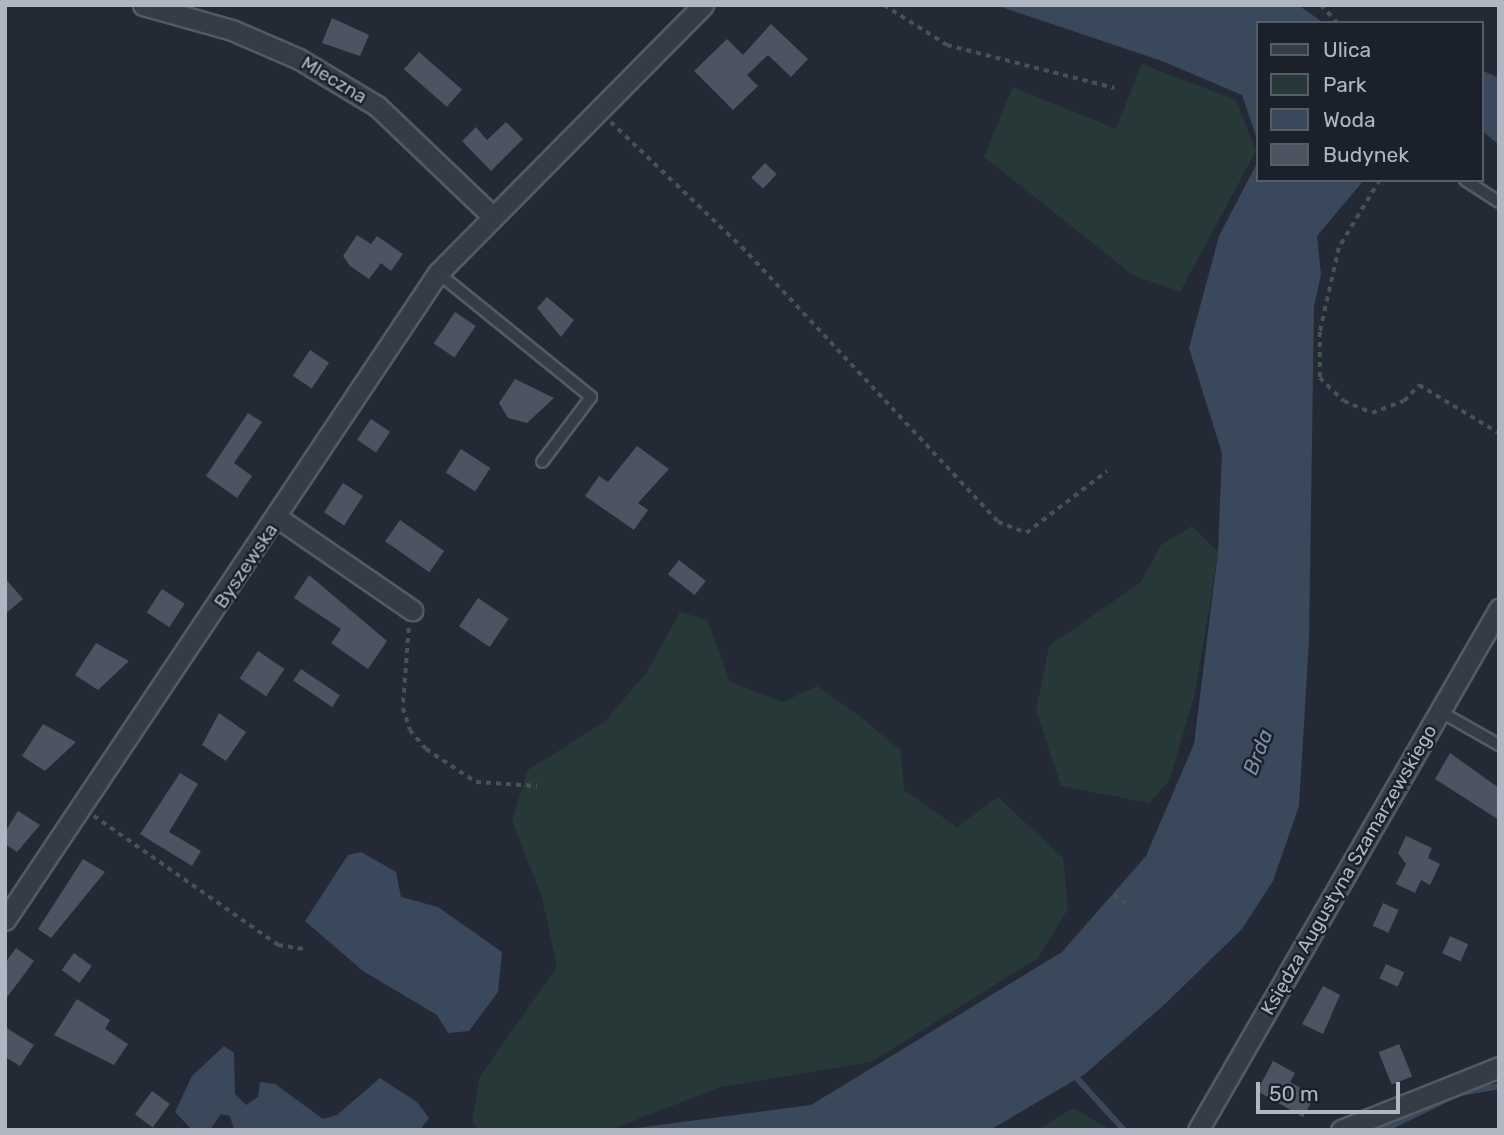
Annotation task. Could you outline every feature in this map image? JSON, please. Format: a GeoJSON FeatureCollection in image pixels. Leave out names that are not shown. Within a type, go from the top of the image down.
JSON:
{"type":"FeatureCollection","features":[{"type":"Feature","properties":{"kind":"street","name":"Mleczna"},"geometry":{"type":"LineString","coordinates":[[143,5],[232,30],[299,59],[377,106],[491,215]]}},
{"type":"Feature","properties":{"kind":"street","name":"Byszewska"},"geometry":{"type":"LineString","coordinates":[[5,920],[84,809],[438,272],[491,215],[703,5]]}},
{"type":"Feature","properties":{"kind":"street"},"geometry":{"type":"LineString","coordinates":[[278,518],[408,608]]}},
{"type":"Feature","properties":{"kind":"street","name":"Księdza Augustyna Szamarzewskiego"},"geometry":{"type":"LineString","coordinates":[[1198,1130],[1499,609]]}},
{"type":"Feature","properties":{"kind":"street"},"geometry":{"type":"LineString","coordinates":[[1341,1130],[1499,1067]]}},
{"type":"Feature","properties":{"kind":"lane"},"geometry":{"type":"LineString","coordinates":[[1468,182],[1499,202]]}},
{"type":"Feature","properties":{"kind":"lane"},"geometry":{"type":"LineString","coordinates":[[438,272],[591,397],[542,462]]}},
{"type":"Feature","properties":{"kind":"lane"},"geometry":{"type":"LineString","coordinates":[[1441,712],[1499,745]]}},
{"type":"Feature","properties":{"kind":"path"},"geometry":{"type":"LineString","coordinates":[[884,5],[947,45],[1115,88]]}},
{"type":"Feature","properties":{"kind":"path"},"geometry":{"type":"LineString","coordinates":[[1321,5],[1336,21]]}},
{"type":"Feature","properties":{"kind":"path"},"geometry":{"type":"LineString","coordinates":[[596,110],[723,228],[998,522],[1026,533],[1107,471]]}},
{"type":"Feature","properties":{"kind":"path"},"geometry":{"type":"LineString","coordinates":[[1379,182],[1339,248],[1320,332],[1320,378],[1344,401],[1372,413],[1404,401],[1419,385],[1499,433]]}},
{"type":"Feature","properties":{"kind":"path"},"geometry":{"type":"LineString","coordinates":[[408,608],[413,645],[404,679],[410,730],[426,750],[476,782],[537,786]]}},
{"type":"Feature","properties":{"kind":"path"},"geometry":{"type":"LineString","coordinates":[[84,809],[278,945],[304,949]]}},
{"type":"Feature","properties":{"kind":"path"},"geometry":{"type":"LineString","coordinates":[[1114,895],[1125,904]]}},
{"type":"Feature","properties":{"kind":"green space"},"geometry":{"type":"Polygon","coordinates":[[[1142,64],[1236,100],[1256,151],[1180,292],[1133,275],[984,157],[1013,87],[1116,129],[1142,64]]]}},
{"type":"Feature","properties":{"kind":"green space"},"geometry":{"type":"Polygon","coordinates":[[[1192,526],[1218,552],[1195,694],[1169,781],[1149,803],[1061,786],[1036,710],[1049,646],[1141,582],[1161,545],[1192,526]]]}},
{"type":"Feature","properties":{"kind":"green space"},"geometry":{"type":"Polygon","coordinates":[[[680,612],[707,620],[730,682],[783,702],[817,686],[862,718],[901,751],[904,790],[957,827],[998,797],[1063,858],[1068,909],[1038,958],[871,1062],[720,1087],[610,1130],[479,1130],[472,1120],[480,1076],[557,967],[542,898],[512,820],[528,770],[604,722],[647,672],[680,612]]]}},
{"type":"Feature","properties":{"kind":"green space"},"geometry":{"type":"Polygon","coordinates":[[[1073,1108],[1111,1130],[1038,1130],[1073,1108]]]}},
{"type":"Feature","properties":{"kind":"water"},"geometry":{"type":"Polygon","coordinates":[[[995,5],[1298,5],[1321,21],[1256,21],[1256,136],[1242,95],[1162,61],[995,5]]]}},
{"type":"Feature","properties":{"kind":"water"},"geometry":{"type":"Polygon","coordinates":[[[1483,71],[1499,78],[1499,145],[1483,132],[1483,71]]]}},
{"type":"Feature","properties":{"kind":"water","name":"Brda"},"geometry":{"type":"Polygon","coordinates":[[[1256,165],[1256,182],[1362,182],[1317,236],[1321,275],[1314,306],[1309,641],[1299,806],[1273,881],[1242,929],[1165,1004],[1085,1074],[990,1130],[621,1130],[811,1105],[1062,952],[1146,856],[1194,744],[1218,552],[1222,453],[1189,348],[1219,236],[1256,165]]]}},
{"type":"Feature","properties":{"kind":"water"},"geometry":{"type":"Polygon","coordinates":[[[361,852],[396,872],[401,897],[438,907],[502,952],[498,992],[469,1031],[448,1033],[437,1015],[363,971],[305,921],[348,855],[361,852]]]}},
{"type":"Feature","properties":{"kind":"water"},"geometry":{"type":"Polygon","coordinates":[[[224,1046],[234,1053],[235,1094],[246,1105],[258,1097],[260,1082],[275,1084],[323,1119],[337,1115],[380,1078],[417,1102],[429,1118],[420,1130],[234,1130],[230,1116],[221,1114],[210,1130],[192,1130],[175,1112],[192,1076],[224,1046]]]}},
{"type":"Feature","properties":{"kind":"building"},"geometry":{"type":"Polygon","coordinates":[[[332,18],[369,35],[360,56],[322,43],[332,18]]]}},
{"type":"Feature","properties":{"kind":"building"},"geometry":{"type":"Polygon","coordinates":[[[771,24],[808,59],[791,77],[768,55],[747,75],[758,86],[733,110],[694,71],[727,39],[743,55],[771,24]]]}},
{"type":"Feature","properties":{"kind":"building"},"geometry":{"type":"Polygon","coordinates":[[[419,52],[462,89],[447,107],[404,69],[419,52]]]}},
{"type":"Feature","properties":{"kind":"building"},"geometry":{"type":"Polygon","coordinates":[[[506,122],[523,139],[491,171],[462,141],[476,127],[487,140],[506,122]]]}},
{"type":"Feature","properties":{"kind":"building"},"geometry":{"type":"Polygon","coordinates":[[[765,163],[777,174],[763,189],[751,178],[765,163]]]}},
{"type":"Feature","properties":{"kind":"building"},"geometry":{"type":"Polygon","coordinates":[[[357,235],[371,244],[377,236],[403,254],[391,271],[381,263],[369,279],[350,266],[343,256],[357,235]]]}},
{"type":"Feature","properties":{"kind":"building"},"geometry":{"type":"Polygon","coordinates":[[[547,297],[574,320],[561,337],[537,308],[547,297]]]}},
{"type":"Feature","properties":{"kind":"building"},"geometry":{"type":"Polygon","coordinates":[[[455,312],[476,326],[454,357],[434,344],[455,312]]]}},
{"type":"Feature","properties":{"kind":"building"},"geometry":{"type":"Polygon","coordinates":[[[310,350],[329,363],[312,389],[293,376],[310,350]]]}},
{"type":"Feature","properties":{"kind":"building"},"geometry":{"type":"Polygon","coordinates":[[[515,379],[554,398],[527,423],[508,418],[499,403],[515,379]]]}},
{"type":"Feature","properties":{"kind":"building"},"geometry":{"type":"Polygon","coordinates":[[[248,413],[262,422],[234,463],[252,476],[237,498],[206,476],[248,413]]]}},
{"type":"Feature","properties":{"kind":"building"},"geometry":{"type":"Polygon","coordinates":[[[371,419],[390,432],[376,453],[357,440],[371,419]]]}},
{"type":"Feature","properties":{"kind":"building"},"geometry":{"type":"Polygon","coordinates":[[[637,446],[669,469],[638,503],[648,510],[634,530],[585,496],[599,476],[608,482],[637,446]]]}},
{"type":"Feature","properties":{"kind":"building"},"geometry":{"type":"Polygon","coordinates":[[[461,449],[490,468],[475,492],[446,472],[461,449]]]}},
{"type":"Feature","properties":{"kind":"building"},"geometry":{"type":"Polygon","coordinates":[[[343,483],[363,496],[344,525],[324,512],[343,483]]]}},
{"type":"Feature","properties":{"kind":"building"},"geometry":{"type":"Polygon","coordinates":[[[400,520],[444,551],[429,572],[385,541],[400,520]]]}},
{"type":"Feature","properties":{"kind":"building"},"geometry":{"type":"Polygon","coordinates":[[[679,560],[706,581],[695,595],[668,574],[679,560]]]}},
{"type":"Feature","properties":{"kind":"building"},"geometry":{"type":"Polygon","coordinates":[[[309,575],[387,641],[368,669],[331,643],[341,629],[294,598],[309,575]]]}},
{"type":"Feature","properties":{"kind":"building"},"geometry":{"type":"Polygon","coordinates":[[[5,578],[23,599],[5,614],[5,578]]]}},
{"type":"Feature","properties":{"kind":"building"},"geometry":{"type":"Polygon","coordinates":[[[162,589],[185,604],[169,627],[147,612],[162,589]]]}},
{"type":"Feature","properties":{"kind":"building"},"geometry":{"type":"Polygon","coordinates":[[[478,598],[509,619],[490,647],[459,626],[478,598]]]}},
{"type":"Feature","properties":{"kind":"building"},"geometry":{"type":"Polygon","coordinates":[[[96,643],[129,661],[98,690],[75,675],[96,643]]]}},
{"type":"Feature","properties":{"kind":"building"},"geometry":{"type":"Polygon","coordinates":[[[258,651],[285,669],[266,696],[240,678],[258,651]]]}},
{"type":"Feature","properties":{"kind":"building"},"geometry":{"type":"Polygon","coordinates":[[[301,669],[340,695],[332,707],[293,681],[301,669]]]}},
{"type":"Feature","properties":{"kind":"building"},"geometry":{"type":"Polygon","coordinates":[[[219,713],[246,732],[226,761],[202,745],[219,713]]]}},
{"type":"Feature","properties":{"kind":"building"},"geometry":{"type":"Polygon","coordinates":[[[43,724],[76,742],[45,771],[22,756],[43,724]]]}},
{"type":"Feature","properties":{"kind":"building"},"geometry":{"type":"Polygon","coordinates":[[[1450,753],[1499,788],[1499,820],[1435,779],[1450,753]]]}},
{"type":"Feature","properties":{"kind":"building"},"geometry":{"type":"Polygon","coordinates":[[[180,773],[198,784],[169,832],[201,851],[192,866],[140,834],[180,773]]]}},
{"type":"Feature","properties":{"kind":"building"},"geometry":{"type":"Polygon","coordinates":[[[18,811],[40,825],[17,852],[5,844],[5,832],[18,811]]]}},
{"type":"Feature","properties":{"kind":"building"},"geometry":{"type":"Polygon","coordinates":[[[1406,836],[1432,848],[1428,858],[1440,864],[1430,885],[1421,880],[1415,893],[1396,884],[1406,864],[1398,853],[1406,836]]]}},
{"type":"Feature","properties":{"kind":"building"},"geometry":{"type":"Polygon","coordinates":[[[83,859],[105,872],[51,938],[38,929],[83,859]]]}},
{"type":"Feature","properties":{"kind":"building"},"geometry":{"type":"Polygon","coordinates":[[[1383,903],[1399,910],[1388,933],[1373,926],[1383,903]]]}},
{"type":"Feature","properties":{"kind":"building"},"geometry":{"type":"Polygon","coordinates":[[[1450,936],[1468,944],[1461,961],[1442,953],[1450,936]]]}},
{"type":"Feature","properties":{"kind":"building"},"geometry":{"type":"Polygon","coordinates":[[[16,948],[34,961],[5,1000],[5,963],[16,948]]]}},
{"type":"Feature","properties":{"kind":"building"},"geometry":{"type":"Polygon","coordinates":[[[74,953],[92,966],[79,983],[62,970],[74,953]]]}},
{"type":"Feature","properties":{"kind":"building"},"geometry":{"type":"Polygon","coordinates":[[[1386,964],[1404,972],[1398,987],[1379,979],[1386,964]]]}},
{"type":"Feature","properties":{"kind":"building"},"geometry":{"type":"Polygon","coordinates":[[[1323,986],[1340,995],[1323,1034],[1302,1024],[1323,986]]]}},
{"type":"Feature","properties":{"kind":"building"},"geometry":{"type":"Polygon","coordinates":[[[77,999],[110,1020],[105,1029],[128,1044],[114,1065],[54,1035],[77,999]]]}},
{"type":"Feature","properties":{"kind":"building"},"geometry":{"type":"Polygon","coordinates":[[[5,1027],[34,1045],[20,1066],[5,1057],[5,1027]]]}},
{"type":"Feature","properties":{"kind":"building"},"geometry":{"type":"Polygon","coordinates":[[[1399,1044],[1412,1076],[1392,1085],[1379,1052],[1399,1044]]]}},
{"type":"Feature","properties":{"kind":"building"},"geometry":{"type":"Polygon","coordinates":[[[1273,1061],[1295,1073],[1290,1082],[1315,1096],[1303,1117],[1257,1091],[1273,1061]]]}},
{"type":"Feature","properties":{"kind":"building"},"geometry":{"type":"Polygon","coordinates":[[[152,1091],[170,1104],[153,1127],[135,1114],[152,1091]]]}},
{"type":"Feature","properties":{"kind":"waterway"},"geometry":{"type":"LineString","coordinates":[[1074,1075],[1124,1130]]}},
{"type":"Feature","properties":{"kind":"waterway"},"geometry":{"type":"LineString","coordinates":[[1383,1130],[1460,1093],[1499,1086]]}}]}
